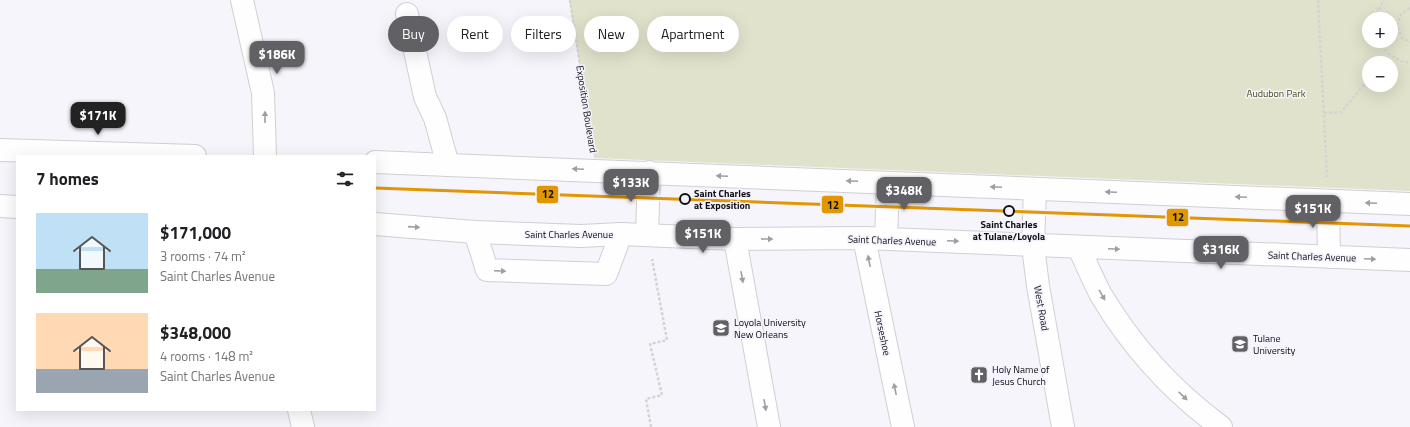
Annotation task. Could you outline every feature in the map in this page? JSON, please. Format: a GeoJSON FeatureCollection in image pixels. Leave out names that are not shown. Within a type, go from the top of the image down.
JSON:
{"type":"FeatureCollection","features":[{"type":"Feature","properties":{"kind":"main road"},"geometry":{"type":"LineString","coordinates":[[242,0],[264,93],[265,155]]}},
{"type":"Feature","properties":{"kind":"main road"},"geometry":{"type":"LineString","coordinates":[[407,14],[426,97],[435,118],[448,165]]}},
{"type":"Feature","properties":{"kind":"main road"},"geometry":{"type":"LineString","coordinates":[[0,150],[162,155]]}},
{"type":"Feature","properties":{"kind":"main road"},"geometry":{"type":"LineString","coordinates":[[376,162],[1410,204]]}},
{"type":"Feature","properties":{"kind":"main road"},"geometry":{"type":"LineString","coordinates":[[647,235],[649,172]]}},
{"type":"Feature","properties":{"kind":"main road"},"geometry":{"type":"LineString","coordinates":[[886,239],[888,183]]}},
{"type":"Feature","properties":{"kind":"main road","name":"West Road"},"geometry":{"type":"LineString","coordinates":[[1035,189],[1033,246],[1063,427]]}},
{"type":"Feature","properties":{"kind":"main road"},"geometry":{"type":"LineString","coordinates":[[1328,201],[1329,257]]}},
{"type":"Feature","properties":{"kind":"main road"},"geometry":{"type":"LineString","coordinates":[[0,206],[16,207]]}},
{"type":"Feature","properties":{"kind":"main road","name":"Saint Charles Avenue"},"geometry":{"type":"LineString","coordinates":[[376,224],[475,232],[581,236],[621,234],[735,239],[864,238],[1079,248],[1410,260]]}},
{"type":"Feature","properties":{"kind":"main road"},"geometry":{"type":"LineString","coordinates":[[475,232],[488,270],[606,274],[621,234]]}},
{"type":"Feature","properties":{"kind":"main road","name":"Horseshoe"},"geometry":{"type":"LineString","coordinates":[[864,238],[903,427]]}},
{"type":"Feature","properties":{"kind":"main road"},"geometry":{"type":"LineString","coordinates":[[735,239],[769,427]]}},
{"type":"Feature","properties":{"kind":"main road"},"geometry":{"type":"LineString","coordinates":[[1079,248],[1101,294],[1128,337],[1162,376],[1199,411],[1222,427]]}},
{"type":"Feature","properties":{"kind":"main road"},"geometry":{"type":"LineString","coordinates":[[299,411],[303,427]]}},
{"type":"Feature","properties":{"kind":"path","name":"Exposition Boulevard"},"geometry":{"type":"LineString","coordinates":[[570,0],[597,170]]}},
{"type":"Feature","properties":{"kind":"path"},"geometry":{"type":"LineString","coordinates":[[1318,0],[1328,201]]}},
{"type":"Feature","properties":{"kind":"path"},"geometry":{"type":"LineString","coordinates":[[1378,12],[1384,0]]}},
{"type":"Feature","properties":{"kind":"path"},"geometry":{"type":"LineString","coordinates":[[1398,23],[1401,14],[1410,8]]}},
{"type":"Feature","properties":{"kind":"path"},"geometry":{"type":"LineString","coordinates":[[1398,28],[1402,38],[1410,42]]}},
{"type":"Feature","properties":{"kind":"path"},"geometry":{"type":"LineString","coordinates":[[1384,48],[1389,54],[1402,62],[1410,63]]}},
{"type":"Feature","properties":{"kind":"path"},"geometry":{"type":"LineString","coordinates":[[1324,113],[1342,112],[1362,87]]}},
{"type":"Feature","properties":{"kind":"path"},"geometry":{"type":"LineString","coordinates":[[647,235],[667,340],[650,344],[662,395],[646,399],[651,427]]}},
{"type":"Feature","properties":{"kind":"green space","name":"Audubon Park"},"geometry":{"type":"Polygon","coordinates":[[[569,0],[1410,0],[1410,191],[594,158],[576,44],[576,16],[572,16],[569,0]]]}},
{"type":"Feature","properties":{"kind":"transit line","name":"12"},"geometry":{"type":"LineString","coordinates":[[376,188],[1410,226]]}},
{"type":"Feature","properties":{"kind":"place","name":"Saint Charles at Exposition"},"geometry":{"type":"Point","coordinates":[685,199]}},
{"type":"Feature","properties":{"kind":"place","name":"Saint Charles at Tulane/Loyola"},"geometry":{"type":"Point","coordinates":[1009,211]}},
{"type":"Feature","properties":{"kind":"place","name":"Loyola University New Orleans"},"geometry":{"type":"Point","coordinates":[721,328]}},
{"type":"Feature","properties":{"kind":"place","name":"Tulane University"},"geometry":{"type":"Point","coordinates":[1240,344]}},
{"type":"Feature","properties":{"kind":"place","name":"Holy Name of Jesus Church"},"geometry":{"type":"Point","coordinates":[979,375]}}]}
